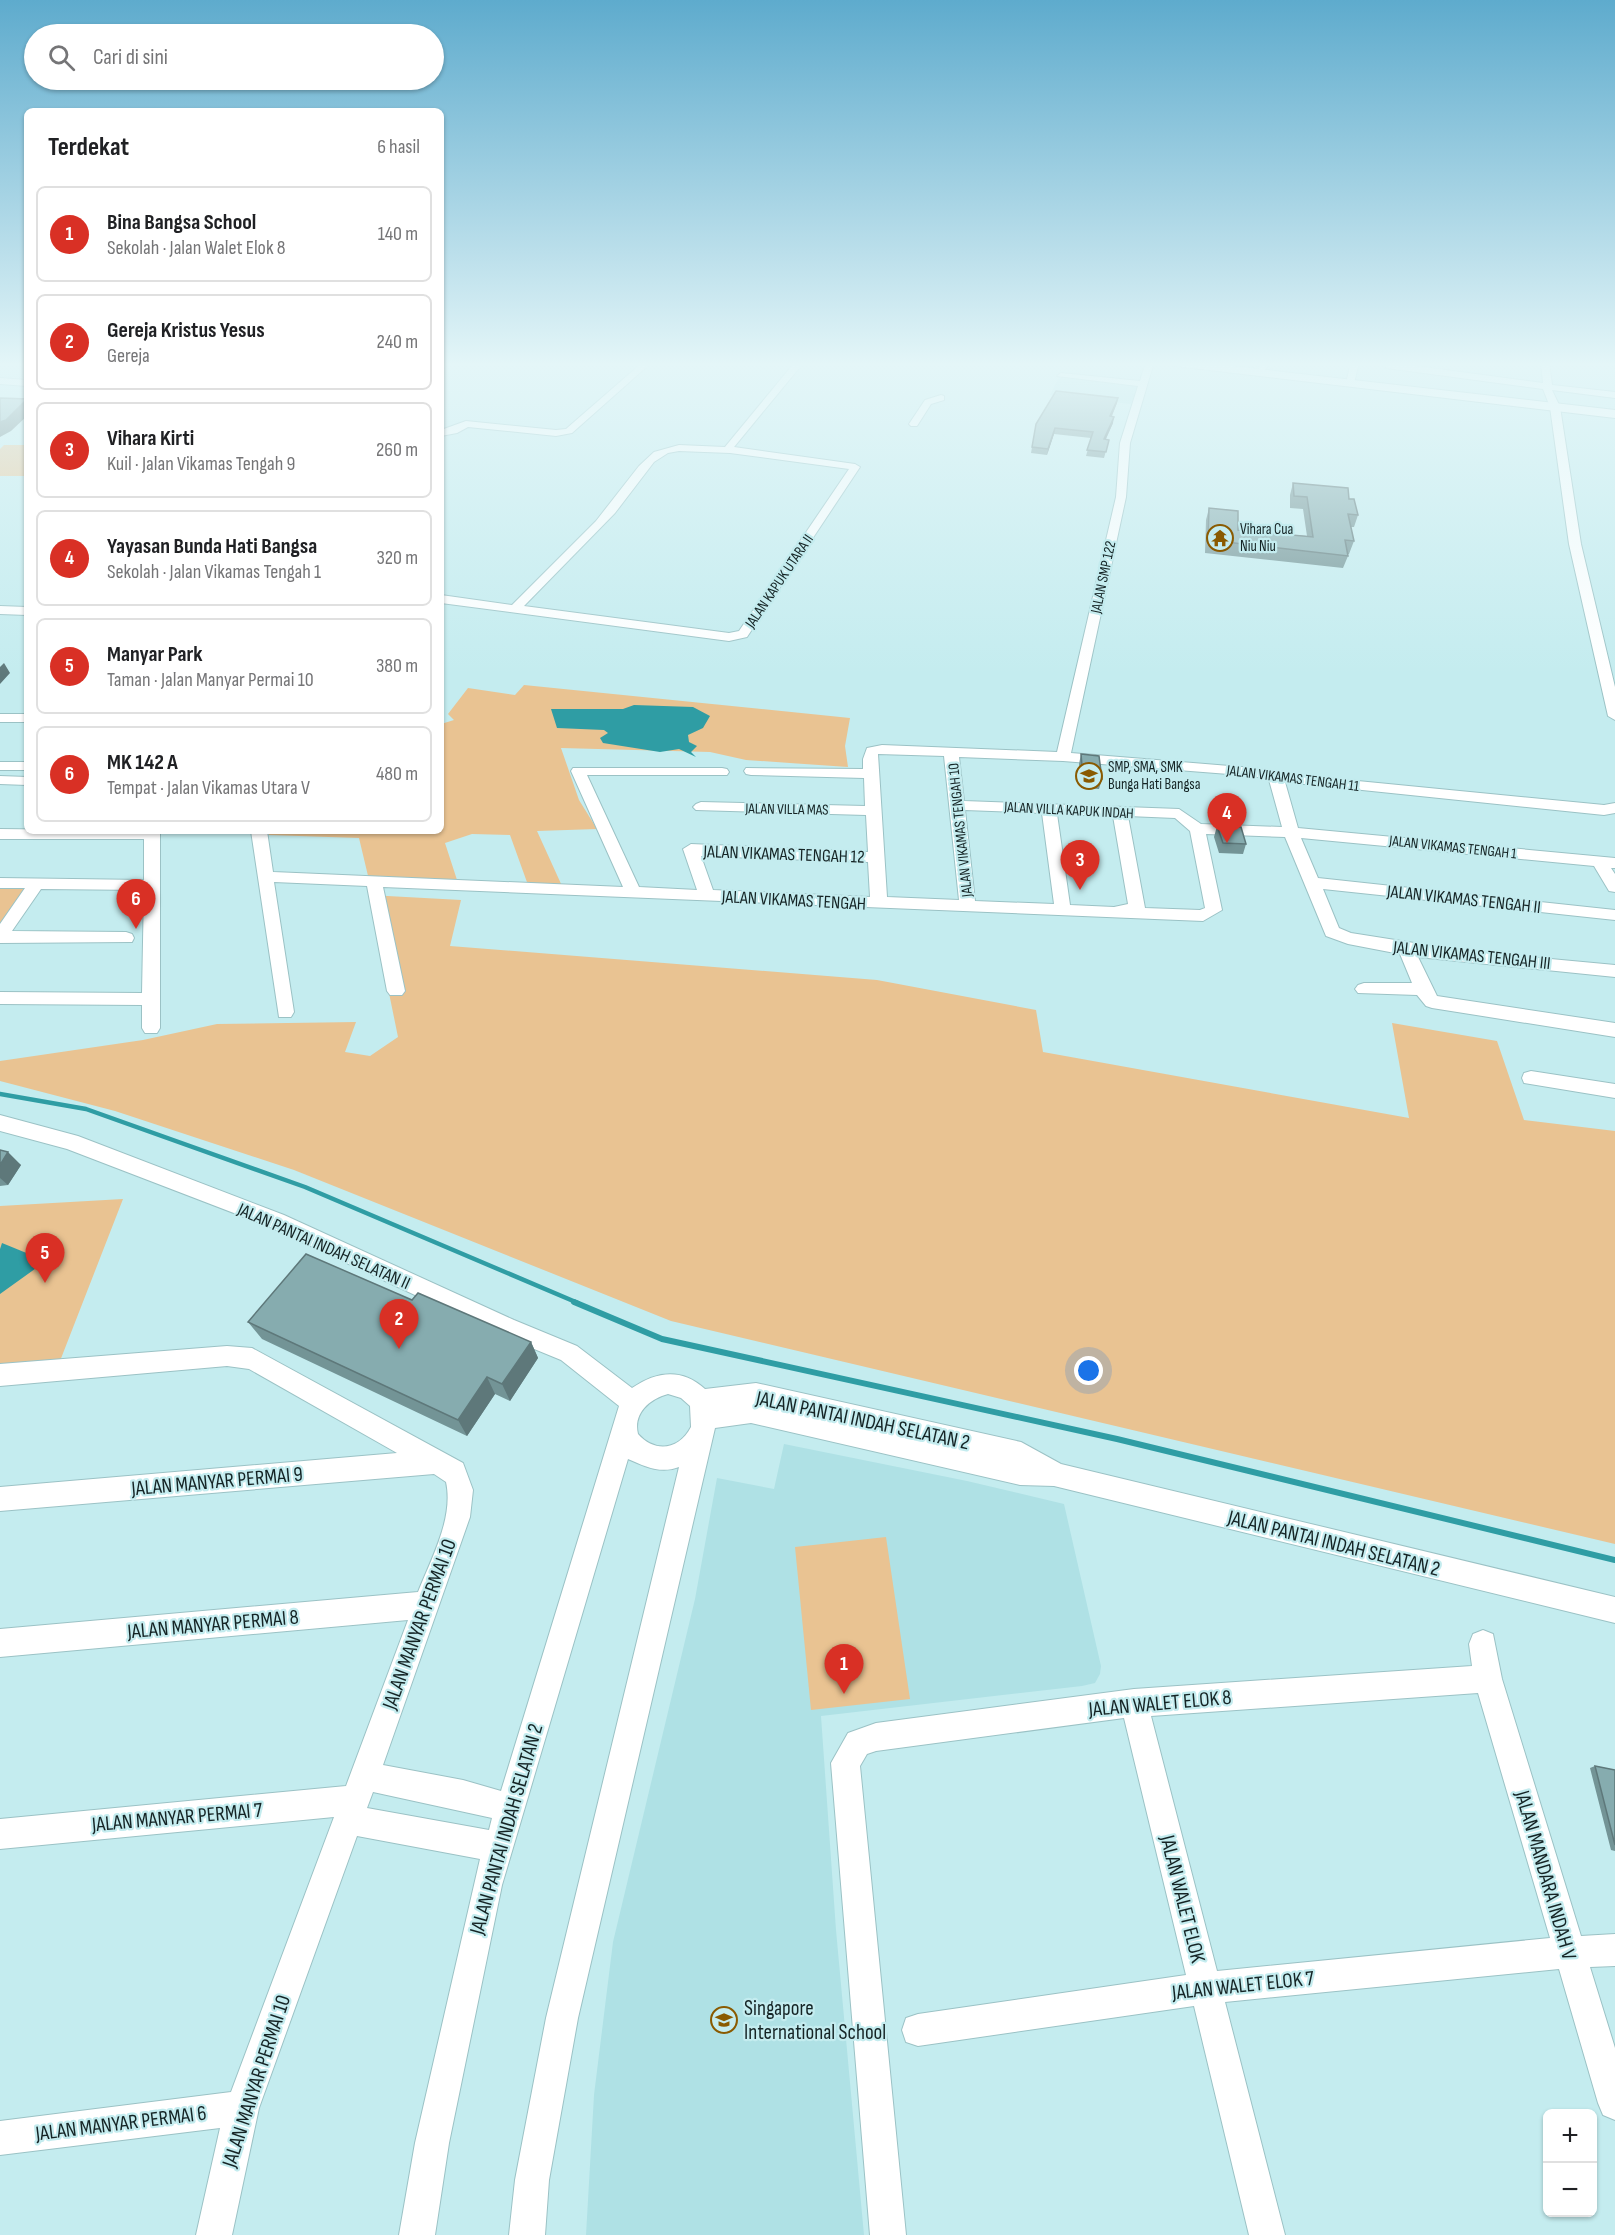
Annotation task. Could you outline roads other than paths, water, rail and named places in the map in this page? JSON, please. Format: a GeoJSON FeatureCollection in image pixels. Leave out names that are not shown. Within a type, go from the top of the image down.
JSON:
{"type":"FeatureCollection","features":[{"type":"Feature","properties":{"kind":"street"},"geometry":{"type":"LineString","coordinates":[[515,609],[611,510],[645,466]]}},
{"type":"Feature","properties":{"kind":"street","name":"JALAN KAPUK UTARA II"},"geometry":{"type":"LineString","coordinates":[[444,599],[729,637],[744,634],[855,467],[851,466]]}},
{"type":"Feature","properties":{"kind":"street","name":"JALAN SMP 122"},"geometry":{"type":"LineString","coordinates":[[1064,757],[1121,497],[1123,466]]}},
{"type":"Feature","properties":{"kind":"street"},"geometry":{"type":"LineString","coordinates":[[1564,466],[1575,544],[1615,716]]}},
{"type":"Feature","properties":{"kind":"street"},"geometry":{"type":"LineString","coordinates":[[0,610],[24,611]]}},
{"type":"Feature","properties":{"kind":"street"},"geometry":{"type":"LineString","coordinates":[[0,718],[24,718]]}},
{"type":"Feature","properties":{"kind":"street","name":"JALAN VIKAMAS TENGAH 11"},"geometry":{"type":"LineString","coordinates":[[879,904],[871,774],[872,752],[882,749],[1064,757],[1254,772],[1276,777],[1604,810],[1615,808]]}},
{"type":"Feature","properties":{"kind":"street","name":"JALAN VIKAMAS TENGAH 10"},"geometry":{"type":"LineString","coordinates":[[951,753],[968,908]]}},
{"type":"Feature","properties":{"kind":"street"},"geometry":{"type":"LineString","coordinates":[[0,766],[24,766]]}},
{"type":"Feature","properties":{"kind":"street"},"geometry":{"type":"LineString","coordinates":[[634,893],[578,771],[722,772]]}},
{"type":"Feature","properties":{"kind":"street"},"geometry":{"type":"LineString","coordinates":[[751,771],[871,774]]}},
{"type":"Feature","properties":{"kind":"street"},"geometry":{"type":"LineString","coordinates":[[1276,777],[1291,832],[1313,883]]}},
{"type":"Feature","properties":{"kind":"street"},"geometry":{"type":"LineString","coordinates":[[0,780],[24,781]]}},
{"type":"Feature","properties":{"kind":"street","name":"JALAN VILLA KAPUK INDAH"},"geometry":{"type":"LineString","coordinates":[[958,805],[1179,814],[1192,822],[1197,829]]}},
{"type":"Feature","properties":{"kind":"street","name":"JALAN VILLA MAS"},"geometry":{"type":"LineString","coordinates":[[701,807],[873,811]]}},
{"type":"Feature","properties":{"kind":"street"},"geometry":{"type":"LineString","coordinates":[[1048,810],[1063,912]]}},
{"type":"Feature","properties":{"kind":"street"},"geometry":{"type":"LineString","coordinates":[[1116,909],[1137,909],[1120,813]]}},
{"type":"Feature","properties":{"kind":"street","name":"JALAN VIKAMAS TENGAH"},"geometry":{"type":"LineString","coordinates":[[266,877],[1063,912],[1203,916],[1214,910],[1197,829]]}},
{"type":"Feature","properties":{"kind":"street","name":"JALAN VIKAMAS TENGAH 1"},"geometry":{"type":"LineString","coordinates":[[1197,829],[1291,832],[1607,862]]}},
{"type":"Feature","properties":{"kind":"street"},"geometry":{"type":"LineString","coordinates":[[0,834],[24,834]]}},
{"type":"Feature","properties":{"kind":"street"},"geometry":{"type":"LineString","coordinates":[[151,1028],[152,834]]}},
{"type":"Feature","properties":{"kind":"street"},"geometry":{"type":"LineString","coordinates":[[259,834],[285,1012]]}},
{"type":"Feature","properties":{"kind":"street","name":"JALAN VIKAMAS TENGAH 12"},"geometry":{"type":"LineString","coordinates":[[707,896],[692,850],[876,857]]}},
{"type":"Feature","properties":{"kind":"street"},"geometry":{"type":"LineString","coordinates":[[1607,862],[1615,887]]}},
{"type":"Feature","properties":{"kind":"street"},"geometry":{"type":"LineString","coordinates":[[374,880],[396,991]]}},
{"type":"Feature","properties":{"kind":"street"},"geometry":{"type":"LineString","coordinates":[[0,883],[152,885]]}},
{"type":"Feature","properties":{"kind":"street","name":"JALAN VIKAMAS TENGAH II"},"geometry":{"type":"LineString","coordinates":[[1313,883],[1615,915]]}},
{"type":"Feature","properties":{"kind":"street","name":"JALAN VIKAMAS TENGAH III"},"geometry":{"type":"LineString","coordinates":[[1313,883],[1332,932],[1355,941],[1615,971]]}},
{"type":"Feature","properties":{"kind":"street"},"geometry":{"type":"LineString","coordinates":[[0,937],[36,884]]}},
{"type":"Feature","properties":{"kind":"street"},"geometry":{"type":"LineString","coordinates":[[0,937],[126,938]]}},
{"type":"Feature","properties":{"kind":"street"},"geometry":{"type":"LineString","coordinates":[[1406,948],[1427,997],[1438,1004],[1615,1030]]}},
{"type":"Feature","properties":{"kind":"street"},"geometry":{"type":"LineString","coordinates":[[1364,989],[1424,989]]}},
{"type":"Feature","properties":{"kind":"street"},"geometry":{"type":"LineString","coordinates":[[0,998],[151,999]]}},
{"type":"Feature","properties":{"kind":"street"},"geometry":{"type":"LineString","coordinates":[[1531,1078],[1615,1091]]}},
{"type":"Feature","properties":{"kind":"street","name":"JALAN PANTAI INDAH SELATAN II"},"geometry":{"type":"LineString","coordinates":[[0,1123],[71,1142],[277,1221],[485,1318],[569,1353],[632,1402]]}},
{"type":"Feature","properties":{"kind":"street","name":"JALAN MANYAR PERMAI 10"},"geometry":{"type":"LineString","coordinates":[[0,1375],[245,1357],[454,1472],[461,1484],[462,1501],[426,1605],[242,2108],[214,2235]]}},
{"type":"Feature","properties":{"kind":"street"},"geometry":{"type":"LineString","coordinates":[[527,2235],[532,2181],[562,2018],[702,1420],[687,1388],[668,1383],[648,1388],[632,1402],[625,1420],[625,1430],[634,1447],[651,1458],[662,1459],[683,1454],[702,1420]]}},
{"type":"Feature","properties":{"kind":"street","name":"JALAN PANTAI INDAH SELATAN 2"},"geometry":{"type":"LineString","coordinates":[[702,1420],[751,1412],[1020,1473],[1054,1474],[1466,1576],[1615,1610]]}},
{"type":"Feature","properties":{"kind":"street","name":"JALAN PANTAI INDAH SELATAN 2"},"geometry":{"type":"LineString","coordinates":[[417,2235],[432,2143],[497,1848],[625,1430]]}},
{"type":"Feature","properties":{"kind":"street","name":"JALAN MANYAR PERMAI 9"},"geometry":{"type":"LineString","coordinates":[[0,1499],[435,1462]]}},
{"type":"Feature","properties":{"kind":"street","name":"JALAN MANYAR PERMAI 8"},"geometry":{"type":"LineString","coordinates":[[0,1643],[426,1605]]}},
{"type":"Feature","properties":{"kind":"street","name":"JALAN MANDARA INDAH V"},"geometry":{"type":"LineString","coordinates":[[1483,1644],[1488,1679],[1615,2103]]}},
{"type":"Feature","properties":{"kind":"street","name":"JALAN WALET ELOK 8"},"geometry":{"type":"LineString","coordinates":[[888,2235],[844,1763],[858,1743],[876,1737],[1134,1703],[1488,1679]]}},
{"type":"Feature","properties":{"kind":"street","name":"JALAN WALET ELOK"},"geometry":{"type":"LineString","coordinates":[[1134,1703],[1267,2235]]}},
{"type":"Feature","properties":{"kind":"street"},"geometry":{"type":"LineString","coordinates":[[355,1798],[463,1795],[509,1808]]}},
{"type":"Feature","properties":{"kind":"street"},"geometry":{"type":"LineString","coordinates":[[355,1798],[497,1848]]}},
{"type":"Feature","properties":{"kind":"street","name":"JALAN MANYAR PERMAI 7"},"geometry":{"type":"LineString","coordinates":[[0,1834],[355,1798]]}},
{"type":"Feature","properties":{"kind":"street","name":"JALAN WALET ELOK 7"},"geometry":{"type":"LineString","coordinates":[[918,2030],[1206,1988],[1530,1955],[1569,1955],[1615,1950]]}},
{"type":"Feature","properties":{"kind":"street","name":"JALAN MANYAR PERMAI 6"},"geometry":{"type":"LineString","coordinates":[[0,2138],[242,2108]]}},
{"type":"Feature","properties":{"kind":"water"},"geometry":{"type":"Polygon","coordinates":[[[634,705],[693,707],[710,716],[703,728],[688,735],[689,742],[697,746],[691,752],[696,757],[679,749],[660,752],[603,743],[600,738],[608,733],[604,730],[557,728],[551,709],[623,709],[634,705]]]}},
{"type":"Feature","properties":{"kind":"water"},"geometry":{"type":"Polygon","coordinates":[[[2,1243],[46,1261],[0,1294],[0,1249],[2,1243]]]}},
{"type":"Feature","properties":{"kind":"waterway"},"geometry":{"type":"LineString","coordinates":[[0,1094],[86,1109],[305,1187],[578,1303]]}},
{"type":"Feature","properties":{"kind":"waterway"},"geometry":{"type":"LineString","coordinates":[[574,1302],[662,1339],[1117,1439],[1615,1560]]}},
{"type":"Feature","properties":{"kind":"place","name":"Vihara Cua Niu Niu"},"geometry":{"type":"Point","coordinates":[1220,538]}},
{"type":"Feature","properties":{"kind":"place","name":"SMP, SMA, SMK Bunga Hati Bangsa"},"geometry":{"type":"Point","coordinates":[1089,776]}},
{"type":"Feature","properties":{"kind":"place","name":"Yayasan Bunda Hati Bangsa"},"geometry":{"type":"Point","coordinates":[1227,843]}},
{"type":"Feature","properties":{"kind":"place","name":"Vihara Kirti"},"geometry":{"type":"Point","coordinates":[1080,890]}},
{"type":"Feature","properties":{"kind":"place","name":"MK 142 A"},"geometry":{"type":"Point","coordinates":[136,929]}},
{"type":"Feature","properties":{"kind":"place","name":"Manyar Park"},"geometry":{"type":"Point","coordinates":[45,1283]}},
{"type":"Feature","properties":{"kind":"place","name":"Gereja Kristus Yesus"},"geometry":{"type":"Point","coordinates":[399,1349]}},
{"type":"Feature","properties":{"kind":"place","name":"Bina Bangsa School"},"geometry":{"type":"Point","coordinates":[844,1694]}},
{"type":"Feature","properties":{"kind":"place","name":"Singapore International School"},"geometry":{"type":"Point","coordinates":[724,2020]}}]}
